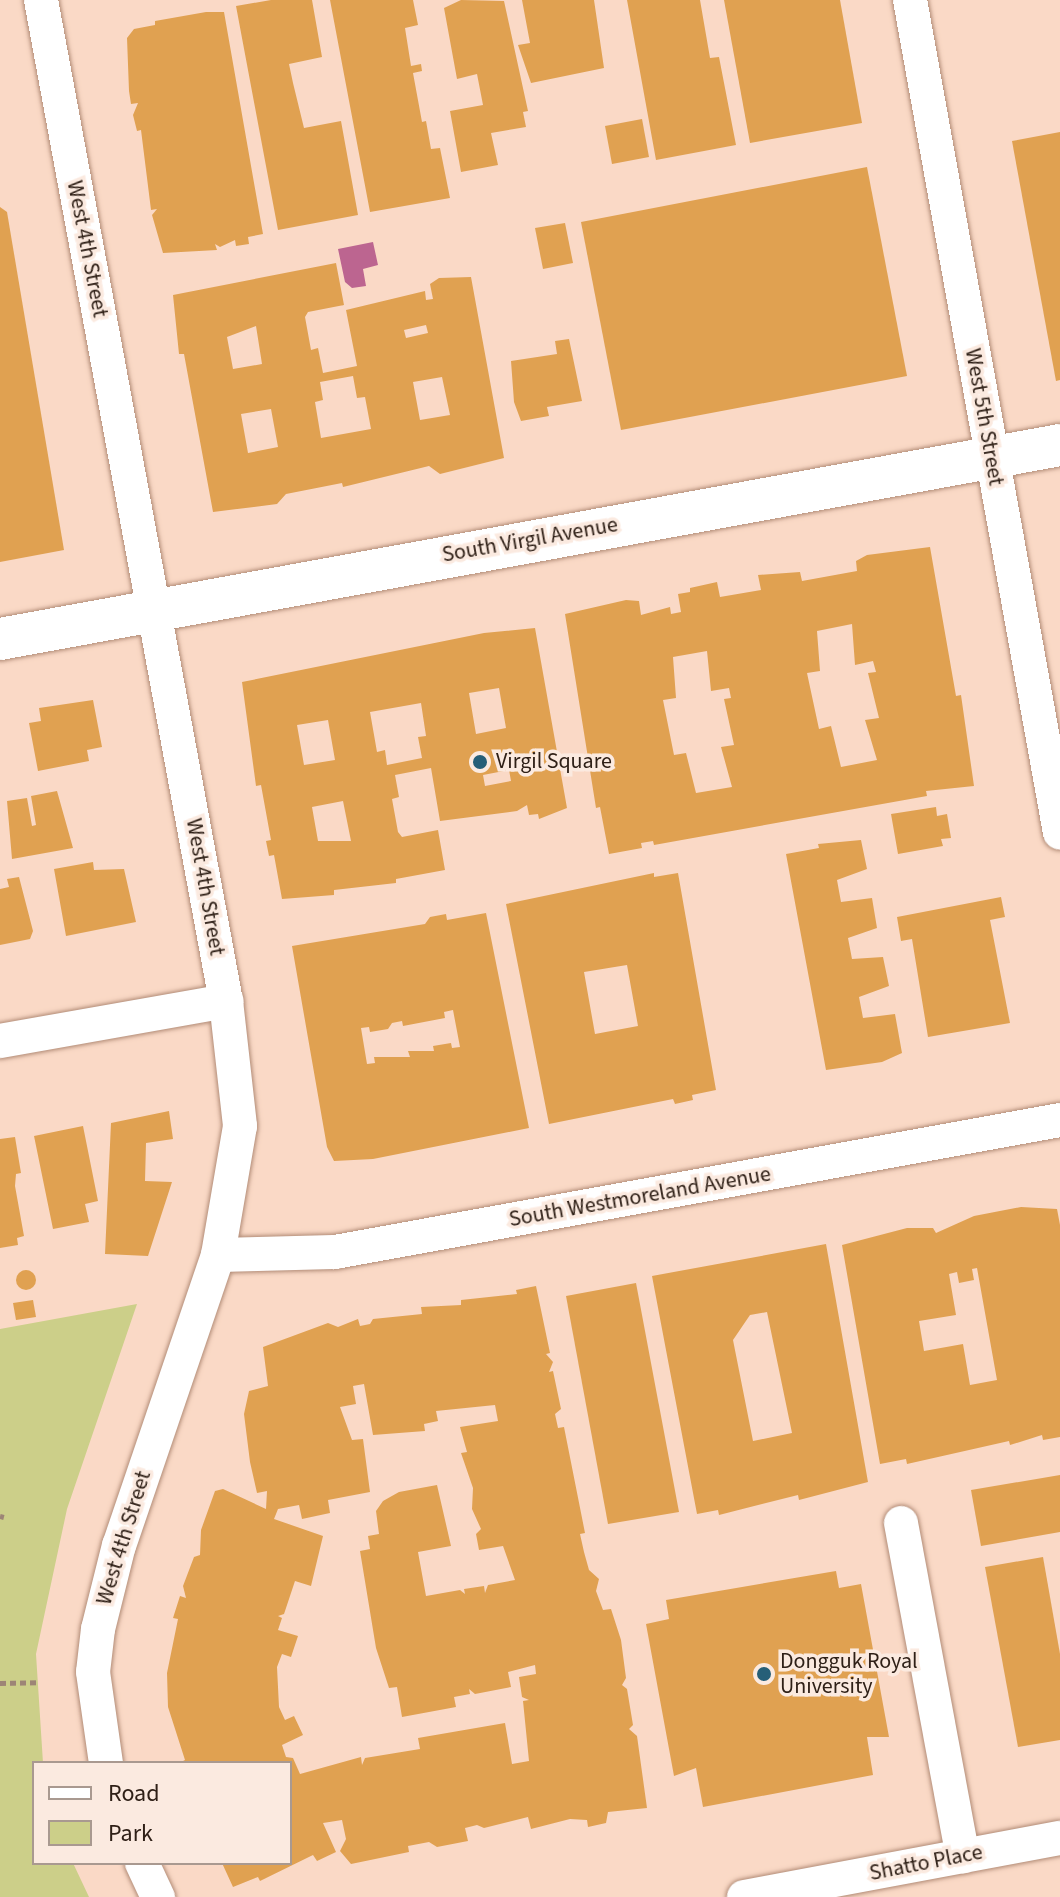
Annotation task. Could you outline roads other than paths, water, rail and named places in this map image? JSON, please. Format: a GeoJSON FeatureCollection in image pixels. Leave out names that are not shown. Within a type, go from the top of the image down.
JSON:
{"type":"FeatureCollection","features":[{"type":"Feature","properties":{"kind":"main road","name":"South Virgil Avenue"},"geometry":{"type":"LineString","coordinates":[[0,639],[1060,445]]}},
{"type":"Feature","properties":{"kind":"street","name":"West 4th Street"},"geometry":{"type":"LineString","coordinates":[[41,0],[226,1001],[240,1126],[218,1255],[119,1545],[98,1629],[93,1672],[106,1761]]}},
{"type":"Feature","properties":{"kind":"street","name":"West 5th Street"},"geometry":{"type":"LineString","coordinates":[[910,0],[990,457],[1050,725],[1060,833]]}},
{"type":"Feature","properties":{"kind":"street"},"geometry":{"type":"LineString","coordinates":[[0,1041],[226,1001]]}},
{"type":"Feature","properties":{"kind":"street","name":"South Westmoreland Avenue"},"geometry":{"type":"LineString","coordinates":[[218,1255],[335,1252],[1060,1120]]}},
{"type":"Feature","properties":{"kind":"street"},"geometry":{"type":"LineString","coordinates":[[901,1523],[963,1856]]}},
{"type":"Feature","properties":{"kind":"street","name":"Shatto Place"},"geometry":{"type":"LineString","coordinates":[[744,1897],[1060,1838]]}},
{"type":"Feature","properties":{"kind":"street"},"geometry":{"type":"LineString","coordinates":[[143,1865],[158,1897]]}},
{"type":"Feature","properties":{"kind":"place","name":"Virgil Square"},"geometry":{"type":"Point","coordinates":[480,762]}},
{"type":"Feature","properties":{"kind":"place","name":"Dongguk Royal University"},"geometry":{"type":"Point","coordinates":[764,1674]}}]}
